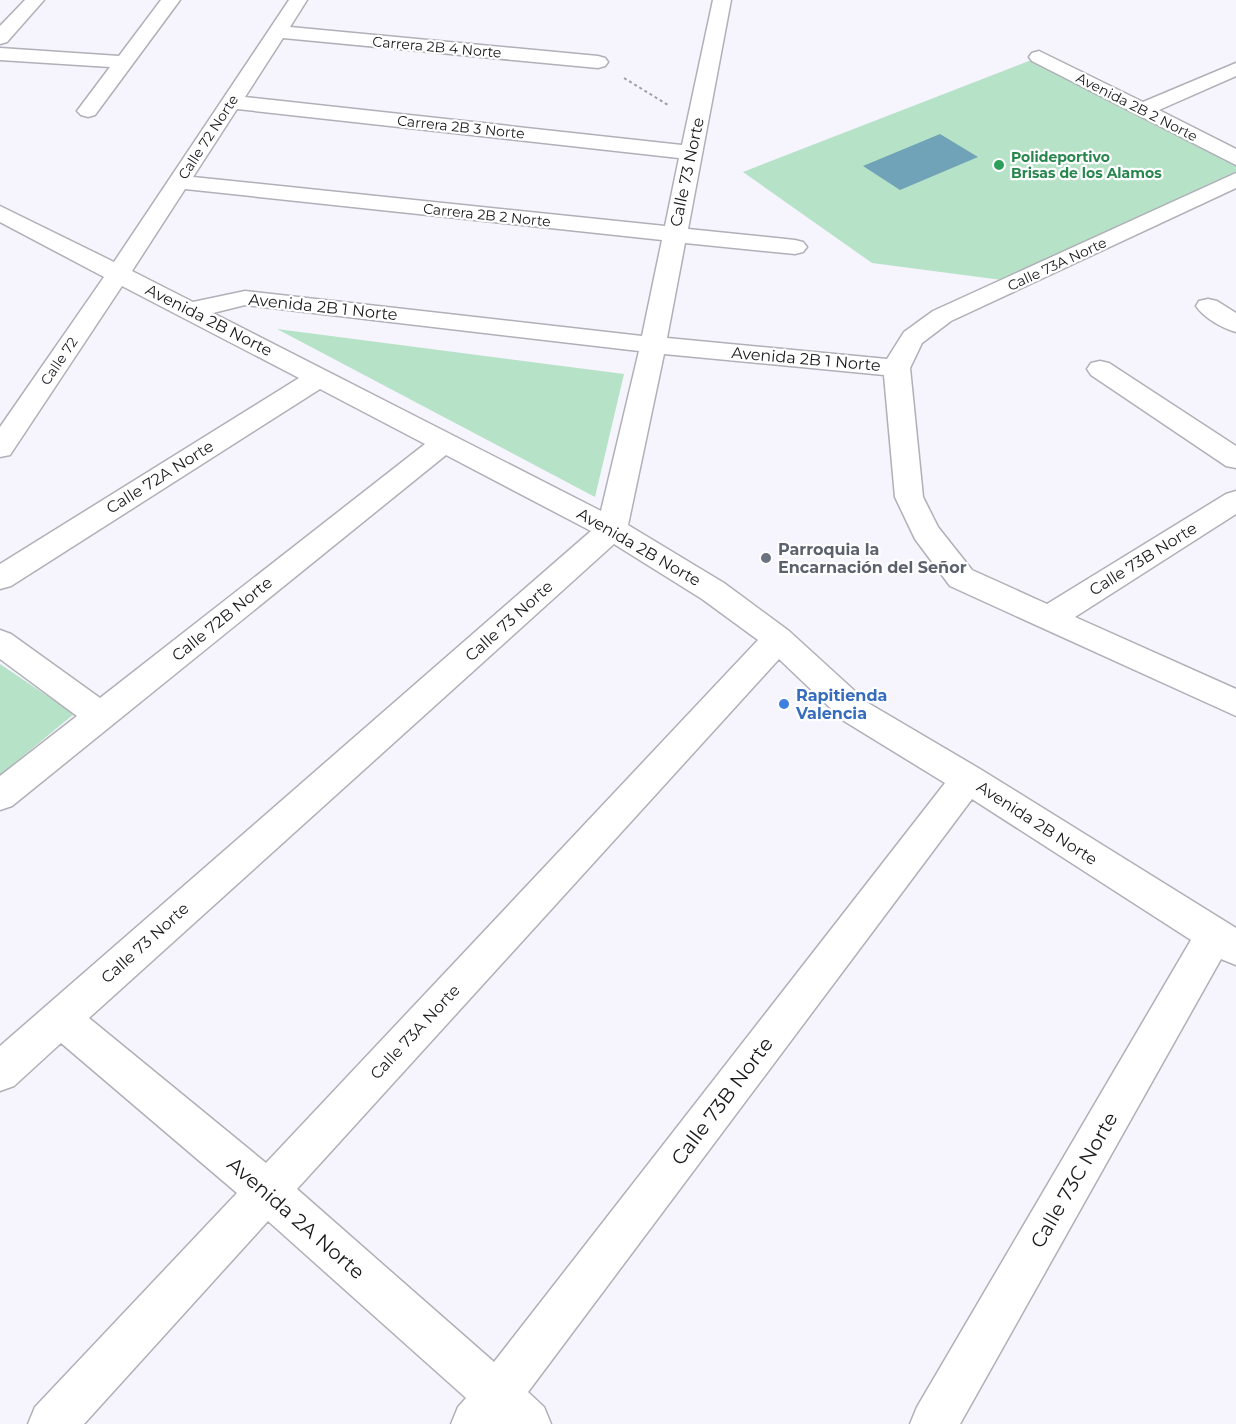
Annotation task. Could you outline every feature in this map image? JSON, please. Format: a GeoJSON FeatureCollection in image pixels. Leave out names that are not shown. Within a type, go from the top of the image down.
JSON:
{"type":"FeatureCollection","features":[{"type":"Feature","properties":{"kind":"street"},"geometry":{"type":"LineString","coordinates":[[0,38],[35,0]]}},
{"type":"Feature","properties":{"kind":"street"},"geometry":{"type":"LineString","coordinates":[[88,111],[171,0]]}},
{"type":"Feature","properties":{"kind":"street","name":"Calle 72 Norte"},"geometry":{"type":"LineString","coordinates":[[119,273],[298,0]]}},
{"type":"Feature","properties":{"kind":"street","name":"Calle 73 Norte"},"geometry":{"type":"LineString","coordinates":[[0,1072],[612,530],[722,0]]}},
{"type":"Feature","properties":{"kind":"street","name":"Carrera 2B 4 Norte"},"geometry":{"type":"LineString","coordinates":[[277,32],[598,62]]}},
{"type":"Feature","properties":{"kind":"street"},"geometry":{"type":"LineString","coordinates":[[0,54],[125,62]]}},
{"type":"Feature","properties":{"kind":"street","name":"Avenida 2B 2 Norte"},"geometry":{"type":"LineString","coordinates":[[1039,57],[1236,158]]}},
{"type":"Feature","properties":{"kind":"street"},"geometry":{"type":"LineString","coordinates":[[1143,110],[1236,69]]}},
{"type":"Feature","properties":{"kind":"street","name":"Carrera 2B 3 Norte"},"geometry":{"type":"LineString","coordinates":[[231,102],[691,153]]}},
{"type":"Feature","properties":{"kind":"street","name":"Calle 73A Norte"},"geometry":{"type":"LineString","coordinates":[[897,368],[903,348],[918,331],[942,316],[1236,180]]}},
{"type":"Feature","properties":{"kind":"street","name":"Carrera 2B 2 Norte"},"geometry":{"type":"LineString","coordinates":[[179,182],[795,247]]}},
{"type":"Feature","properties":{"kind":"street","name":"Avenida 2B Norte"},"geometry":{"type":"LineString","coordinates":[[0,213],[192,310],[612,530],[713,591],[778,639],[856,712],[968,779],[1225,942]]}},
{"type":"Feature","properties":{"kind":"street","name":"Calle 72"},"geometry":{"type":"LineString","coordinates":[[0,448],[119,273]]}},
{"type":"Feature","properties":{"kind":"street","name":"Avenida 2B 1 Norte"},"geometry":{"type":"LineString","coordinates":[[192,310],[245,298],[652,345],[897,368],[909,497],[925,532],[961,578],[1236,703]]}},
{"type":"Feature","properties":{"kind":"street"},"geometry":{"type":"LineString","coordinates":[[1208,306],[1236,324]]}},
{"type":"Feature","properties":{"kind":"street"},"geometry":{"type":"LineString","coordinates":[[1100,369],[1236,459]]}},
{"type":"Feature","properties":{"kind":"street","name":"Calle 72A Norte"},"geometry":{"type":"LineString","coordinates":[[0,578],[320,377]]}},
{"type":"Feature","properties":{"kind":"street","name":"Calle 72B Norte"},"geometry":{"type":"LineString","coordinates":[[0,796],[445,442]]}},
{"type":"Feature","properties":{"kind":"street","name":"Calle 73B Norte"},"geometry":{"type":"LineString","coordinates":[[1050,617],[1236,501]]}},
{"type":"Feature","properties":{"kind":"street","name":"Calle 73A Norte"},"geometry":{"type":"LineString","coordinates":[[52,1424],[778,639]]}},
{"type":"Feature","properties":{"kind":"street"},"geometry":{"type":"LineString","coordinates":[[0,642],[101,716]]}},
{"type":"Feature","properties":{"kind":"street","name":"Calle 73B Norte"},"geometry":{"type":"LineString","coordinates":[[486,1409],[968,779]]}},
{"type":"Feature","properties":{"kind":"street","name":"Calle 73C Norte"},"geometry":{"type":"LineString","coordinates":[[934,1424],[1225,942]]}},
{"type":"Feature","properties":{"kind":"street","name":"Avenida 2A Norte"},"geometry":{"type":"LineString","coordinates":[[60,1018],[268,1192],[486,1409],[527,1424]]}},
{"type":"Feature","properties":{"kind":"path"},"geometry":{"type":"LineString","coordinates":[[598,62],[697,123]]}},
{"type":"Feature","properties":{"kind":"green space","name":"Polideportivo Brisas de los Alamos"},"geometry":{"type":"Polygon","coordinates":[[[1039,57],[1236,158],[1236,180],[1017,282],[872,263],[743,172],[1039,57]]]}},
{"type":"Feature","properties":{"kind":"green space"},"geometry":{"type":"Polygon","coordinates":[[[277,329],[624,374],[595,497],[277,329]]]}},
{"type":"Feature","properties":{"kind":"green space"},"geometry":{"type":"Polygon","coordinates":[[[0,664],[74,714],[0,775],[0,664]]]}},
{"type":"Feature","properties":{"kind":"water"},"geometry":{"type":"Polygon","coordinates":[[[940,134],[978,157],[900,190],[863,166],[940,134]]]}},
{"type":"Feature","properties":{"kind":"place","name":"Polideportivo Brisas de los Alamos"},"geometry":{"type":"Point","coordinates":[999,165]}},
{"type":"Feature","properties":{"kind":"place","name":"Parroquia la Encarnación del Señor"},"geometry":{"type":"Point","coordinates":[766,558]}},
{"type":"Feature","properties":{"kind":"place","name":"Rapitienda Valencia"},"geometry":{"type":"Point","coordinates":[784,704]}}]}
